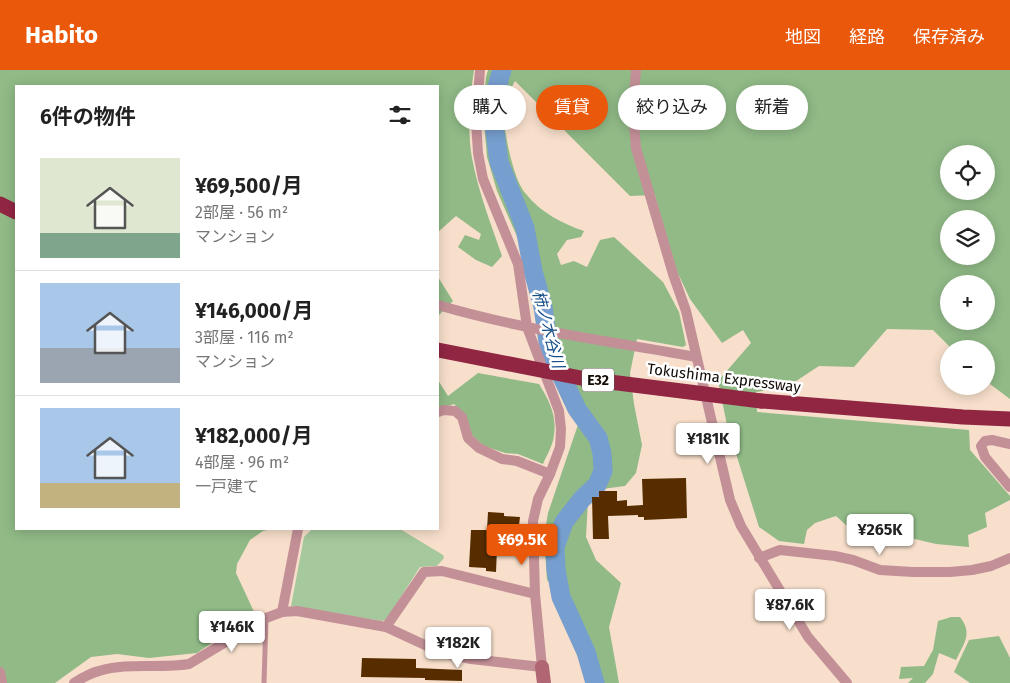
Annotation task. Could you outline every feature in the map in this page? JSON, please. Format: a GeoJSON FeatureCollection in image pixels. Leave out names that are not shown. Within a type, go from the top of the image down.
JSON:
{"type":"FeatureCollection","features":[{"type":"Feature","properties":{"kind":"highway"},"geometry":{"type":"LineString","coordinates":[[0,204],[15,212]]}},
{"type":"Feature","properties":{"kind":"highway","name":"Tokushima Expressway"},"geometry":{"type":"LineString","coordinates":[[439,350],[586,379],[761,401],[963,418],[1010,419]]}},
{"type":"Feature","properties":{"kind":"street"},"geometry":{"type":"LineString","coordinates":[[480,70],[476,121],[478,153],[483,179],[518,264],[527,326],[559,412],[561,429],[560,447],[538,500],[533,520],[535,594],[544,683]]}},
{"type":"Feature","properties":{"kind":"street"},"geometry":{"type":"LineString","coordinates":[[636,70],[633,110],[636,148],[647,181],[672,274],[686,311],[730,500],[741,526],[759,558],[808,637],[847,683]]}},
{"type":"Feature","properties":{"kind":"street"},"geometry":{"type":"LineString","coordinates":[[439,305],[472,316],[696,357]]}},
{"type":"Feature","properties":{"kind":"street"},"geometry":{"type":"LineString","coordinates":[[439,412],[455,411],[462,417],[468,438],[479,448],[502,459],[517,461],[550,474]]}},
{"type":"Feature","properties":{"kind":"street"},"geometry":{"type":"LineString","coordinates":[[1010,444],[992,440],[985,441],[981,446],[985,457],[1010,487]]}},
{"type":"Feature","properties":{"kind":"street"},"geometry":{"type":"LineString","coordinates":[[282,612],[298,530]]}},
{"type":"Feature","properties":{"kind":"street"},"geometry":{"type":"LineString","coordinates":[[759,558],[780,550],[835,556],[854,560],[880,570],[913,572],[972,570],[991,566],[1010,558]]}},
{"type":"Feature","properties":{"kind":"street"},"geometry":{"type":"LineString","coordinates":[[386,627],[424,572],[442,571],[535,594]]}},
{"type":"Feature","properties":{"kind":"street"},"geometry":{"type":"LineString","coordinates":[[74,683],[100,670],[118,667],[178,666],[189,664],[266,618],[282,612],[297,611],[386,627],[440,652],[471,659],[542,667]]}},
{"type":"Feature","properties":{"kind":"street"},"geometry":{"type":"LineString","coordinates":[[0,672],[2,683]]}},
{"type":"Feature","properties":{"kind":"lane"},"geometry":{"type":"LineString","coordinates":[[264,683],[266,618]]}},
{"type":"Feature","properties":{"kind":"green space"},"geometry":{"type":"Polygon","coordinates":[[[0,70],[474,70],[472,85],[454,85],[454,130],[470,130],[472,158],[481,195],[502,256],[492,267],[476,260],[458,247],[465,235],[479,240],[481,234],[456,216],[439,231],[439,85],[15,85],[15,530],[268,530],[250,540],[237,564],[236,573],[255,614],[197,653],[149,658],[117,654],[91,657],[55,683],[0,683],[0,70]]]}},
{"type":"Feature","properties":{"kind":"green space"},"geometry":{"type":"Polygon","coordinates":[[[488,70],[1010,70],[1010,399],[995,388],[995,340],[943,340],[933,330],[887,329],[854,367],[819,366],[787,387],[756,392],[757,412],[969,430],[970,450],[1010,496],[1010,500],[985,513],[987,527],[968,535],[969,547],[936,544],[898,535],[866,543],[836,516],[815,523],[807,530],[804,544],[779,541],[759,527],[727,425],[718,381],[751,343],[743,330],[722,343],[690,299],[674,265],[655,195],[630,196],[564,130],[608,130],[608,85],[536,85],[536,102],[526,92],[526,85],[519,85],[515,81],[513,85],[485,85],[488,70]]]}},
{"type":"Feature","properties":{"kind":"green space"},"geometry":{"type":"Polygon","coordinates":[[[485,130],[506,130],[513,166],[521,187],[526,194],[545,212],[568,225],[584,231],[581,237],[567,240],[557,254],[561,265],[574,261],[587,267],[600,240],[614,237],[663,282],[679,312],[686,345],[683,347],[637,339],[630,373],[642,445],[636,473],[625,486],[594,492],[588,500],[586,537],[596,560],[621,583],[609,627],[619,683],[600,683],[567,599],[547,580],[544,537],[548,513],[584,407],[557,357],[544,291],[497,191],[487,157],[485,130]]]}},
{"type":"Feature","properties":{"kind":"green space"},"geometry":{"type":"Polygon","coordinates":[[[439,279],[453,301],[439,315],[439,279]]]}},
{"type":"Feature","properties":{"kind":"green space"},"geometry":{"type":"Polygon","coordinates":[[[478,373],[539,384],[549,402],[555,428],[550,450],[543,464],[518,454],[505,453],[484,446],[472,435],[466,416],[454,404],[439,409],[439,382],[448,396],[478,373]]]}},
{"type":"Feature","properties":{"kind":"green space"},"geometry":{"type":"Polygon","coordinates":[[[311,530],[402,530],[443,555],[444,558],[437,566],[420,567],[386,620],[381,621],[291,606],[304,537],[311,530]]]}},
{"type":"Feature","properties":{"kind":"green space"},"geometry":{"type":"Polygon","coordinates":[[[951,617],[960,617],[967,634],[956,660],[939,653],[933,674],[925,683],[908,683],[913,678],[899,679],[901,667],[924,666],[933,650],[938,621],[951,617]]]}},
{"type":"Feature","properties":{"kind":"green space"},"geometry":{"type":"Polygon","coordinates":[[[999,636],[1010,658],[1010,683],[970,683],[954,672],[969,640],[999,636]]]}},
{"type":"Feature","properties":{"kind":"building"},"geometry":{"type":"Polygon","coordinates":[[[686,478],[687,518],[644,520],[644,517],[638,517],[638,515],[608,516],[609,539],[593,539],[592,497],[599,497],[599,491],[617,491],[617,501],[627,500],[627,506],[643,505],[642,479],[686,478]]]}},
{"type":"Feature","properties":{"kind":"building"},"geometry":{"type":"Polygon","coordinates":[[[488,512],[520,517],[516,550],[497,549],[496,572],[486,571],[486,568],[469,567],[471,530],[487,530],[488,512]]]}},
{"type":"Feature","properties":{"kind":"building"},"geometry":{"type":"Polygon","coordinates":[[[362,658],[416,659],[416,668],[462,670],[462,681],[425,680],[425,678],[361,677],[362,658]]]}},
{"type":"Feature","properties":{"kind":"waterway","name":"柿ノ木谷川"},"geometry":{"type":"LineString","coordinates":[[502,70],[494,97],[494,124],[499,162],[525,228],[533,271],[543,307],[548,342],[553,358],[577,409],[598,438],[602,453],[603,471],[597,485],[582,499],[564,522],[555,547],[556,570],[561,597],[586,652],[595,683]]}}]}
